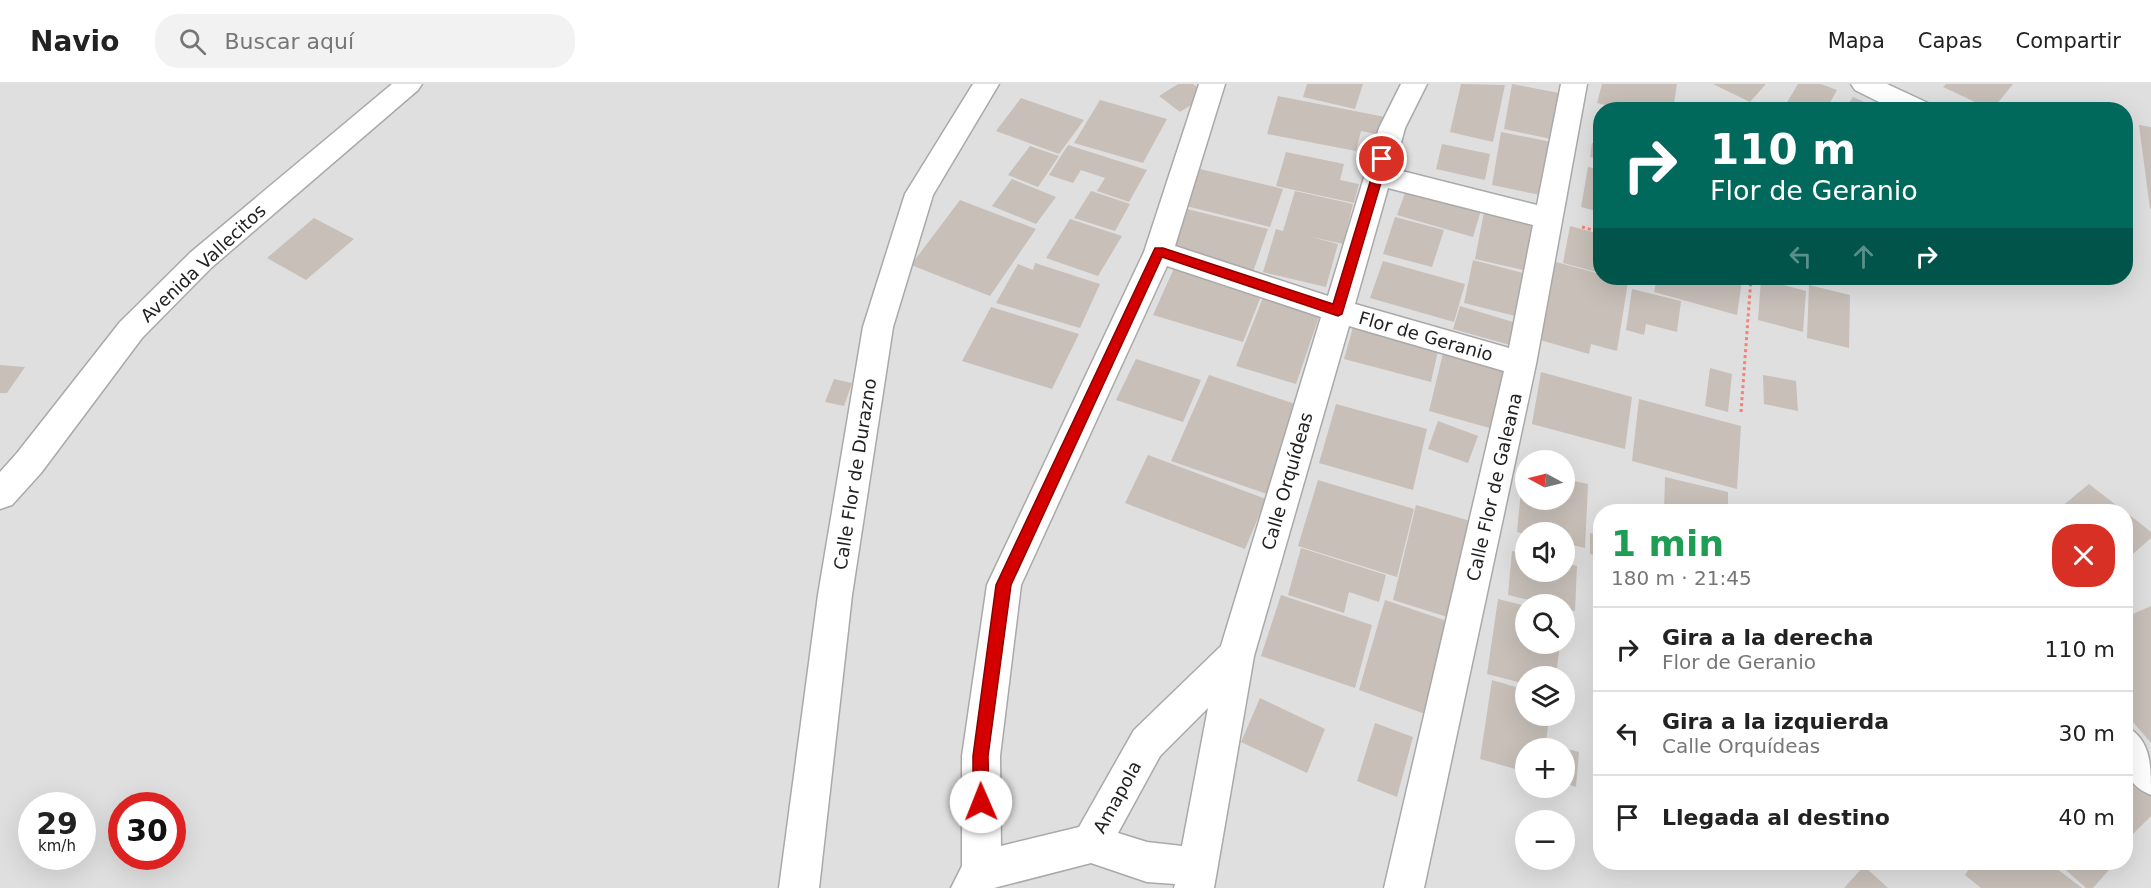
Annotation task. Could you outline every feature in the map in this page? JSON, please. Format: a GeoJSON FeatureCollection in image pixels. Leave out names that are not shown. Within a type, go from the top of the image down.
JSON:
{"type":"FeatureCollection","features":[{"type":"Feature","properties":{"kind":"street","name":"Avenida Vallecitos"},"geometry":{"type":"LineString","coordinates":[[0,495],[29,464],[131,330],[201,260],[409,84]]}},
{"type":"Feature","properties":{"kind":"street","name":"Calle Flor de Durazno"},"geometry":{"type":"LineString","coordinates":[[799,888],[835,595],[878,327],[919,194],[986,84]]}},
{"type":"Feature","properties":{"kind":"street"},"geometry":{"type":"LineString","coordinates":[[976,879],[981,756],[1004,585],[1159,252],[1212,84]]}},
{"type":"Feature","properties":{"kind":"street","name":"Calle Orquídeas"},"geometry":{"type":"LineString","coordinates":[[1196,878],[1236,656],[1392,128],[1414,84]]}},
{"type":"Feature","properties":{"kind":"street","name":"Calle Flor de Galeana"},"geometry":{"type":"LineString","coordinates":[[1404,888],[1521,364],[1574,84]]}},
{"type":"Feature","properties":{"kind":"street"},"geometry":{"type":"LineString","coordinates":[[1864,84],[1902,102]]}},
{"type":"Feature","properties":{"kind":"street"},"geometry":{"type":"LineString","coordinates":[[1378,175],[1549,219]]}},
{"type":"Feature","properties":{"kind":"street","name":"Flor de Geranio"},"geometry":{"type":"LineString","coordinates":[[1159,252],[1338,311],[1521,364]]}},
{"type":"Feature","properties":{"kind":"street","name":"Amapola"},"geometry":{"type":"LineString","coordinates":[[976,879],[1091,843],[1147,743],[1236,656]]}},
{"type":"Feature","properties":{"kind":"street"},"geometry":{"type":"LineString","coordinates":[[2133,753],[2151,776]]}},
{"type":"Feature","properties":{"kind":"street"},"geometry":{"type":"LineString","coordinates":[[1091,843],[1196,878]]}},
{"type":"Feature","properties":{"kind":"path"},"geometry":{"type":"LineString","coordinates":[[1741,412],[1750,285]]}},
{"type":"Feature","properties":{"kind":"shaded area"},"geometry":{"type":"Polygon","coordinates":[[[0,84],[2151,84],[2151,888],[0,888],[0,84]]]}},
{"type":"Feature","properties":{"kind":"building"},"geometry":{"type":"Polygon","coordinates":[[[1178,84],[1193,84],[1207,95],[1180,112],[1159,96],[1178,84]]]}},
{"type":"Feature","properties":{"kind":"building"},"geometry":{"type":"Polygon","coordinates":[[[1307,84],[1363,84],[1355,109],[1303,97],[1307,84]]]}},
{"type":"Feature","properties":{"kind":"building"},"geometry":{"type":"Polygon","coordinates":[[[1461,84],[1505,85],[1493,142],[1450,132],[1461,84]]]}},
{"type":"Feature","properties":{"kind":"building"},"geometry":{"type":"Polygon","coordinates":[[[1512,84],[1564,94],[1556,140],[1504,129],[1512,84]]]}},
{"type":"Feature","properties":{"kind":"building"},"geometry":{"type":"Polygon","coordinates":[[[1602,84],[1677,84],[1674,102],[1597,102],[1602,84]]]}},
{"type":"Feature","properties":{"kind":"building"},"geometry":{"type":"Polygon","coordinates":[[[1713,84],[1766,84],[1750,102],[1713,84]]]}},
{"type":"Feature","properties":{"kind":"building"},"geometry":{"type":"Polygon","coordinates":[[[1798,84],[1821,84],[1837,90],[1830,102],[1787,102],[1798,84]]]}},
{"type":"Feature","properties":{"kind":"building"},"geometry":{"type":"Polygon","coordinates":[[[1946,84],[2013,84],[1998,102],[1975,102],[1943,87],[1946,84]]]}},
{"type":"Feature","properties":{"kind":"building"},"geometry":{"type":"Polygon","coordinates":[[[1278,96],[1385,117],[1381,135],[1361,131],[1356,151],[1267,134],[1278,96]]]}},
{"type":"Feature","properties":{"kind":"building"},"geometry":{"type":"Polygon","coordinates":[[[1853,97],[1864,102],[1850,102],[1853,97]]]}},
{"type":"Feature","properties":{"kind":"building"},"geometry":{"type":"Polygon","coordinates":[[[1021,98],[1084,120],[1059,154],[996,131],[1021,98]]]}},
{"type":"Feature","properties":{"kind":"building"},"geometry":{"type":"Polygon","coordinates":[[[1100,100],[1167,119],[1143,163],[1074,143],[1100,100]]]}},
{"type":"Feature","properties":{"kind":"building"},"geometry":{"type":"Polygon","coordinates":[[[2139,125],[2151,127],[2150,209],[2139,125]]]}},
{"type":"Feature","properties":{"kind":"building"},"geometry":{"type":"Polygon","coordinates":[[[1501,132],[1552,142],[1545,196],[1492,185],[1501,132]]]}},
{"type":"Feature","properties":{"kind":"building"},"geometry":{"type":"Polygon","coordinates":[[[1592,143],[1593,143],[1593,158],[1590,157],[1592,143]]]}},
{"type":"Feature","properties":{"kind":"building"},"geometry":{"type":"Polygon","coordinates":[[[1442,144],[1490,154],[1485,180],[1436,169],[1442,144]]]}},
{"type":"Feature","properties":{"kind":"building"},"geometry":{"type":"Polygon","coordinates":[[[1068,145],[1147,170],[1129,202],[1097,191],[1105,178],[1081,170],[1073,183],[1049,175],[1068,145]]]}},
{"type":"Feature","properties":{"kind":"building"},"geometry":{"type":"Polygon","coordinates":[[[1030,146],[1059,156],[1038,187],[1008,175],[1030,146]]]}},
{"type":"Feature","properties":{"kind":"building"},"geometry":{"type":"Polygon","coordinates":[[[1286,152],[1344,164],[1340,180],[1359,184],[1354,203],[1276,186],[1286,152]]]}},
{"type":"Feature","properties":{"kind":"building"},"geometry":{"type":"Polygon","coordinates":[[[1588,167],[1593,168],[1593,210],[1581,207],[1588,167]]]}},
{"type":"Feature","properties":{"kind":"building"},"geometry":{"type":"Polygon","coordinates":[[[1196,168],[1283,189],[1270,227],[1182,205],[1196,168]]]}},
{"type":"Feature","properties":{"kind":"building"},"geometry":{"type":"Polygon","coordinates":[[[1012,179],[1056,197],[1036,224],[992,206],[1012,179]]]}},
{"type":"Feature","properties":{"kind":"building"},"geometry":{"type":"Polygon","coordinates":[[[1406,190],[1481,210],[1473,237],[1397,215],[1406,190]]]}},
{"type":"Feature","properties":{"kind":"building"},"geometry":{"type":"Polygon","coordinates":[[[1091,191],[1130,204],[1115,231],[1074,218],[1091,191]]]}},
{"type":"Feature","properties":{"kind":"building"},"geometry":{"type":"Polygon","coordinates":[[[1295,191],[1353,204],[1343,244],[1308,236],[1338,244],[1326,287],[1263,272],[1276,229],[1283,231],[1295,191]]]}},
{"type":"Feature","properties":{"kind":"building"},"geometry":{"type":"Polygon","coordinates":[[[960,200],[1036,229],[990,296],[911,265],[960,200]]]}},
{"type":"Feature","properties":{"kind":"building"},"geometry":{"type":"Polygon","coordinates":[[[1485,207],[1540,220],[1531,272],[1475,259],[1485,207]]]}},
{"type":"Feature","properties":{"kind":"building"},"geometry":{"type":"Polygon","coordinates":[[[1183,208],[1268,229],[1252,275],[1165,252],[1183,208]]]}},
{"type":"Feature","properties":{"kind":"building"},"geometry":{"type":"Polygon","coordinates":[[[1395,217],[1444,230],[1432,267],[1383,254],[1395,217]]]}},
{"type":"Feature","properties":{"kind":"building"},"geometry":{"type":"Polygon","coordinates":[[[314,218],[354,239],[306,280],[267,258],[314,218]]]}},
{"type":"Feature","properties":{"kind":"building"},"geometry":{"type":"Polygon","coordinates":[[[1070,219],[1122,236],[1098,276],[1046,258],[1070,219]]]}},
{"type":"Feature","properties":{"kind":"building"},"geometry":{"type":"Polygon","coordinates":[[[1570,226],[1593,232],[1593,271],[1563,263],[1570,226]]]}},
{"type":"Feature","properties":{"kind":"building"},"geometry":{"type":"Polygon","coordinates":[[[1473,260],[1527,274],[1519,317],[1464,303],[1473,260]]]}},
{"type":"Feature","properties":{"kind":"building"},"geometry":{"type":"Polygon","coordinates":[[[1383,261],[1465,284],[1454,322],[1370,298],[1383,261]]]}},
{"type":"Feature","properties":{"kind":"building"},"geometry":{"type":"Polygon","coordinates":[[[1556,262],[1593,272],[1593,285],[1628,285],[1617,351],[1591,344],[1589,354],[1540,340],[1556,262]]]}},
{"type":"Feature","properties":{"kind":"building"},"geometry":{"type":"Polygon","coordinates":[[[1035,263],[1100,284],[1080,328],[996,303],[1018,264],[1033,270],[1035,263]]]}},
{"type":"Feature","properties":{"kind":"building"},"geometry":{"type":"Polygon","coordinates":[[[1175,266],[1263,291],[1243,342],[1153,315],[1175,266]]]}},
{"type":"Feature","properties":{"kind":"building"},"geometry":{"type":"Polygon","coordinates":[[[1656,285],[1741,285],[1737,315],[1654,292],[1656,285]]]}},
{"type":"Feature","properties":{"kind":"building"},"geometry":{"type":"Polygon","coordinates":[[[1761,285],[1784,285],[1806,291],[1803,332],[1758,320],[1761,285]]]}},
{"type":"Feature","properties":{"kind":"building"},"geometry":{"type":"Polygon","coordinates":[[[1809,285],[1850,295],[1849,348],[1807,338],[1809,285]]]}},
{"type":"Feature","properties":{"kind":"building"},"geometry":{"type":"Polygon","coordinates":[[[1632,289],[1681,301],[1677,332],[1646,324],[1644,335],[1626,330],[1632,289]]]}},
{"type":"Feature","properties":{"kind":"building"},"geometry":{"type":"Polygon","coordinates":[[[1264,295],[1321,311],[1296,384],[1236,366],[1264,295]]]}},
{"type":"Feature","properties":{"kind":"building"},"geometry":{"type":"Polygon","coordinates":[[[1460,306],[1523,325],[1517,347],[1453,329],[1460,306]]]}},
{"type":"Feature","properties":{"kind":"building"},"geometry":{"type":"Polygon","coordinates":[[[991,307],[1079,334],[1052,389],[962,361],[991,307]]]}},
{"type":"Feature","properties":{"kind":"building"},"geometry":{"type":"Polygon","coordinates":[[[1355,320],[1440,342],[1431,382],[1344,359],[1355,320]]]}},
{"type":"Feature","properties":{"kind":"building"},"geometry":{"type":"Polygon","coordinates":[[[1445,345],[1506,362],[1493,429],[1429,411],[1445,345]]]}},
{"type":"Feature","properties":{"kind":"building"},"geometry":{"type":"Polygon","coordinates":[[[1136,359],[1201,380],[1183,422],[1116,400],[1136,359]]]}},
{"type":"Feature","properties":{"kind":"building"},"geometry":{"type":"Polygon","coordinates":[[[0,365],[25,367],[7,393],[0,393],[0,365]]]}},
{"type":"Feature","properties":{"kind":"building"},"geometry":{"type":"Polygon","coordinates":[[[1710,368],[1732,374],[1728,412],[1705,406],[1710,368]]]}},
{"type":"Feature","properties":{"kind":"building"},"geometry":{"type":"Polygon","coordinates":[[[1541,372],[1632,397],[1625,449],[1532,424],[1541,372]]]}},
{"type":"Feature","properties":{"kind":"building"},"geometry":{"type":"Polygon","coordinates":[[[1209,375],[1301,406],[1267,494],[1171,461],[1209,375]]]}},
{"type":"Feature","properties":{"kind":"building"},"geometry":{"type":"Polygon","coordinates":[[[1763,375],[1796,381],[1798,411],[1764,404],[1763,375]]]}},
{"type":"Feature","properties":{"kind":"building"},"geometry":{"type":"Polygon","coordinates":[[[834,379],[852,383],[844,406],[825,402],[834,379]]]}},
{"type":"Feature","properties":{"kind":"building"},"geometry":{"type":"Polygon","coordinates":[[[1639,399],[1741,426],[1737,489],[1632,461],[1639,399]]]}},
{"type":"Feature","properties":{"kind":"building"},"geometry":{"type":"Polygon","coordinates":[[[1336,404],[1427,429],[1413,490],[1319,463],[1336,404]]]}},
{"type":"Feature","properties":{"kind":"building"},"geometry":{"type":"Polygon","coordinates":[[[1438,421],[1478,436],[1468,463],[1428,449],[1438,421]]]}},
{"type":"Feature","properties":{"kind":"building"},"geometry":{"type":"Polygon","coordinates":[[[1148,455],[1266,499],[1245,549],[1125,503],[1148,455]]]}},
{"type":"Feature","properties":{"kind":"building"},"geometry":{"type":"Polygon","coordinates":[[[1665,477],[1728,492],[1728,504],[1664,504],[1665,477]]]}},
{"type":"Feature","properties":{"kind":"building"},"geometry":{"type":"Polygon","coordinates":[[[1318,480],[1414,509],[1397,577],[1298,546],[1318,480]]]}},
{"type":"Feature","properties":{"kind":"building"},"geometry":{"type":"Polygon","coordinates":[[[1575,481],[1588,484],[1585,548],[1575,546],[1575,522],[1518,522],[1519,510],[1575,510],[1575,481]]]}},
{"type":"Feature","properties":{"kind":"building"},"geometry":{"type":"Polygon","coordinates":[[[2089,484],[2115,504],[2065,504],[2089,484]]]}},
{"type":"Feature","properties":{"kind":"building"},"geometry":{"type":"Polygon","coordinates":[[[1416,505],[1477,523],[1457,620],[1393,600],[1416,505]]]}},
{"type":"Feature","properties":{"kind":"building"},"geometry":{"type":"Polygon","coordinates":[[[2133,518],[2151,532],[2151,538],[2133,554],[2133,518]]]}},
{"type":"Feature","properties":{"kind":"building"},"geometry":{"type":"Polygon","coordinates":[[[1590,533],[1593,534],[1593,555],[1590,554],[1590,533]]]}},
{"type":"Feature","properties":{"kind":"building"},"geometry":{"type":"Polygon","coordinates":[[[1301,548],[1386,575],[1379,602],[1349,592],[1344,613],[1288,595],[1301,548]]]}},
{"type":"Feature","properties":{"kind":"building"},"geometry":{"type":"Polygon","coordinates":[[[1512,551],[1515,552],[1515,582],[1575,582],[1575,566],[1577,566],[1575,611],[1575,594],[1508,595],[1512,551]]]}},
{"type":"Feature","properties":{"kind":"building"},"geometry":{"type":"Polygon","coordinates":[[[1281,595],[1372,625],[1355,688],[1261,656],[1281,595]]]}},
{"type":"Feature","properties":{"kind":"building"},"geometry":{"type":"Polygon","coordinates":[[[1498,599],[1515,603],[1515,654],[1559,654],[1557,666],[1515,666],[1515,681],[1487,674],[1498,599]]]}},
{"type":"Feature","properties":{"kind":"building"},"geometry":{"type":"Polygon","coordinates":[[[1385,600],[1459,625],[1436,718],[1359,690],[1385,600]]]}},
{"type":"Feature","properties":{"kind":"building"},"geometry":{"type":"Polygon","coordinates":[[[2151,606],[2151,743],[2133,722],[2133,614],[2151,606]]]}},
{"type":"Feature","properties":{"kind":"building"},"geometry":{"type":"Polygon","coordinates":[[[1492,680],[1515,687],[1515,726],[1548,726],[1547,738],[1515,738],[1515,769],[1480,759],[1492,680]]]}},
{"type":"Feature","properties":{"kind":"building"},"geometry":{"type":"Polygon","coordinates":[[[1260,698],[1325,729],[1307,773],[1241,742],[1260,698]]]}},
{"type":"Feature","properties":{"kind":"building"},"geometry":{"type":"Polygon","coordinates":[[[1375,723],[1413,737],[1397,797],[1357,781],[1375,723]]]}},
{"type":"Feature","properties":{"kind":"building"},"geometry":{"type":"Polygon","coordinates":[[[1575,751],[1579,752],[1575,787],[1575,751]]]}},
{"type":"Feature","properties":{"kind":"building"},"geometry":{"type":"Polygon","coordinates":[[[2133,773],[2151,789],[2151,816],[2133,834],[2133,773]]]}},
{"type":"Feature","properties":{"kind":"building"},"geometry":{"type":"Polygon","coordinates":[[[1860,870],[1868,870],[1888,888],[1844,888],[1860,870]]]}},
{"type":"Feature","properties":{"kind":"building"},"geometry":{"type":"Polygon","coordinates":[[[1968,870],[2058,870],[2082,888],[1981,888],[1965,875],[1968,870]]]}},
{"type":"Feature","properties":{"kind":"building"},"geometry":{"type":"Polygon","coordinates":[[[2066,870],[2109,870],[2093,888],[2086,888],[2066,870]]]}},
{"type":"Feature","properties":{"kind":"route"},"geometry":{"type":"LineString","coordinates":[[981,802],[981,756],[1004,585],[1159,252],[1338,311],[1382,159]]}}]}
